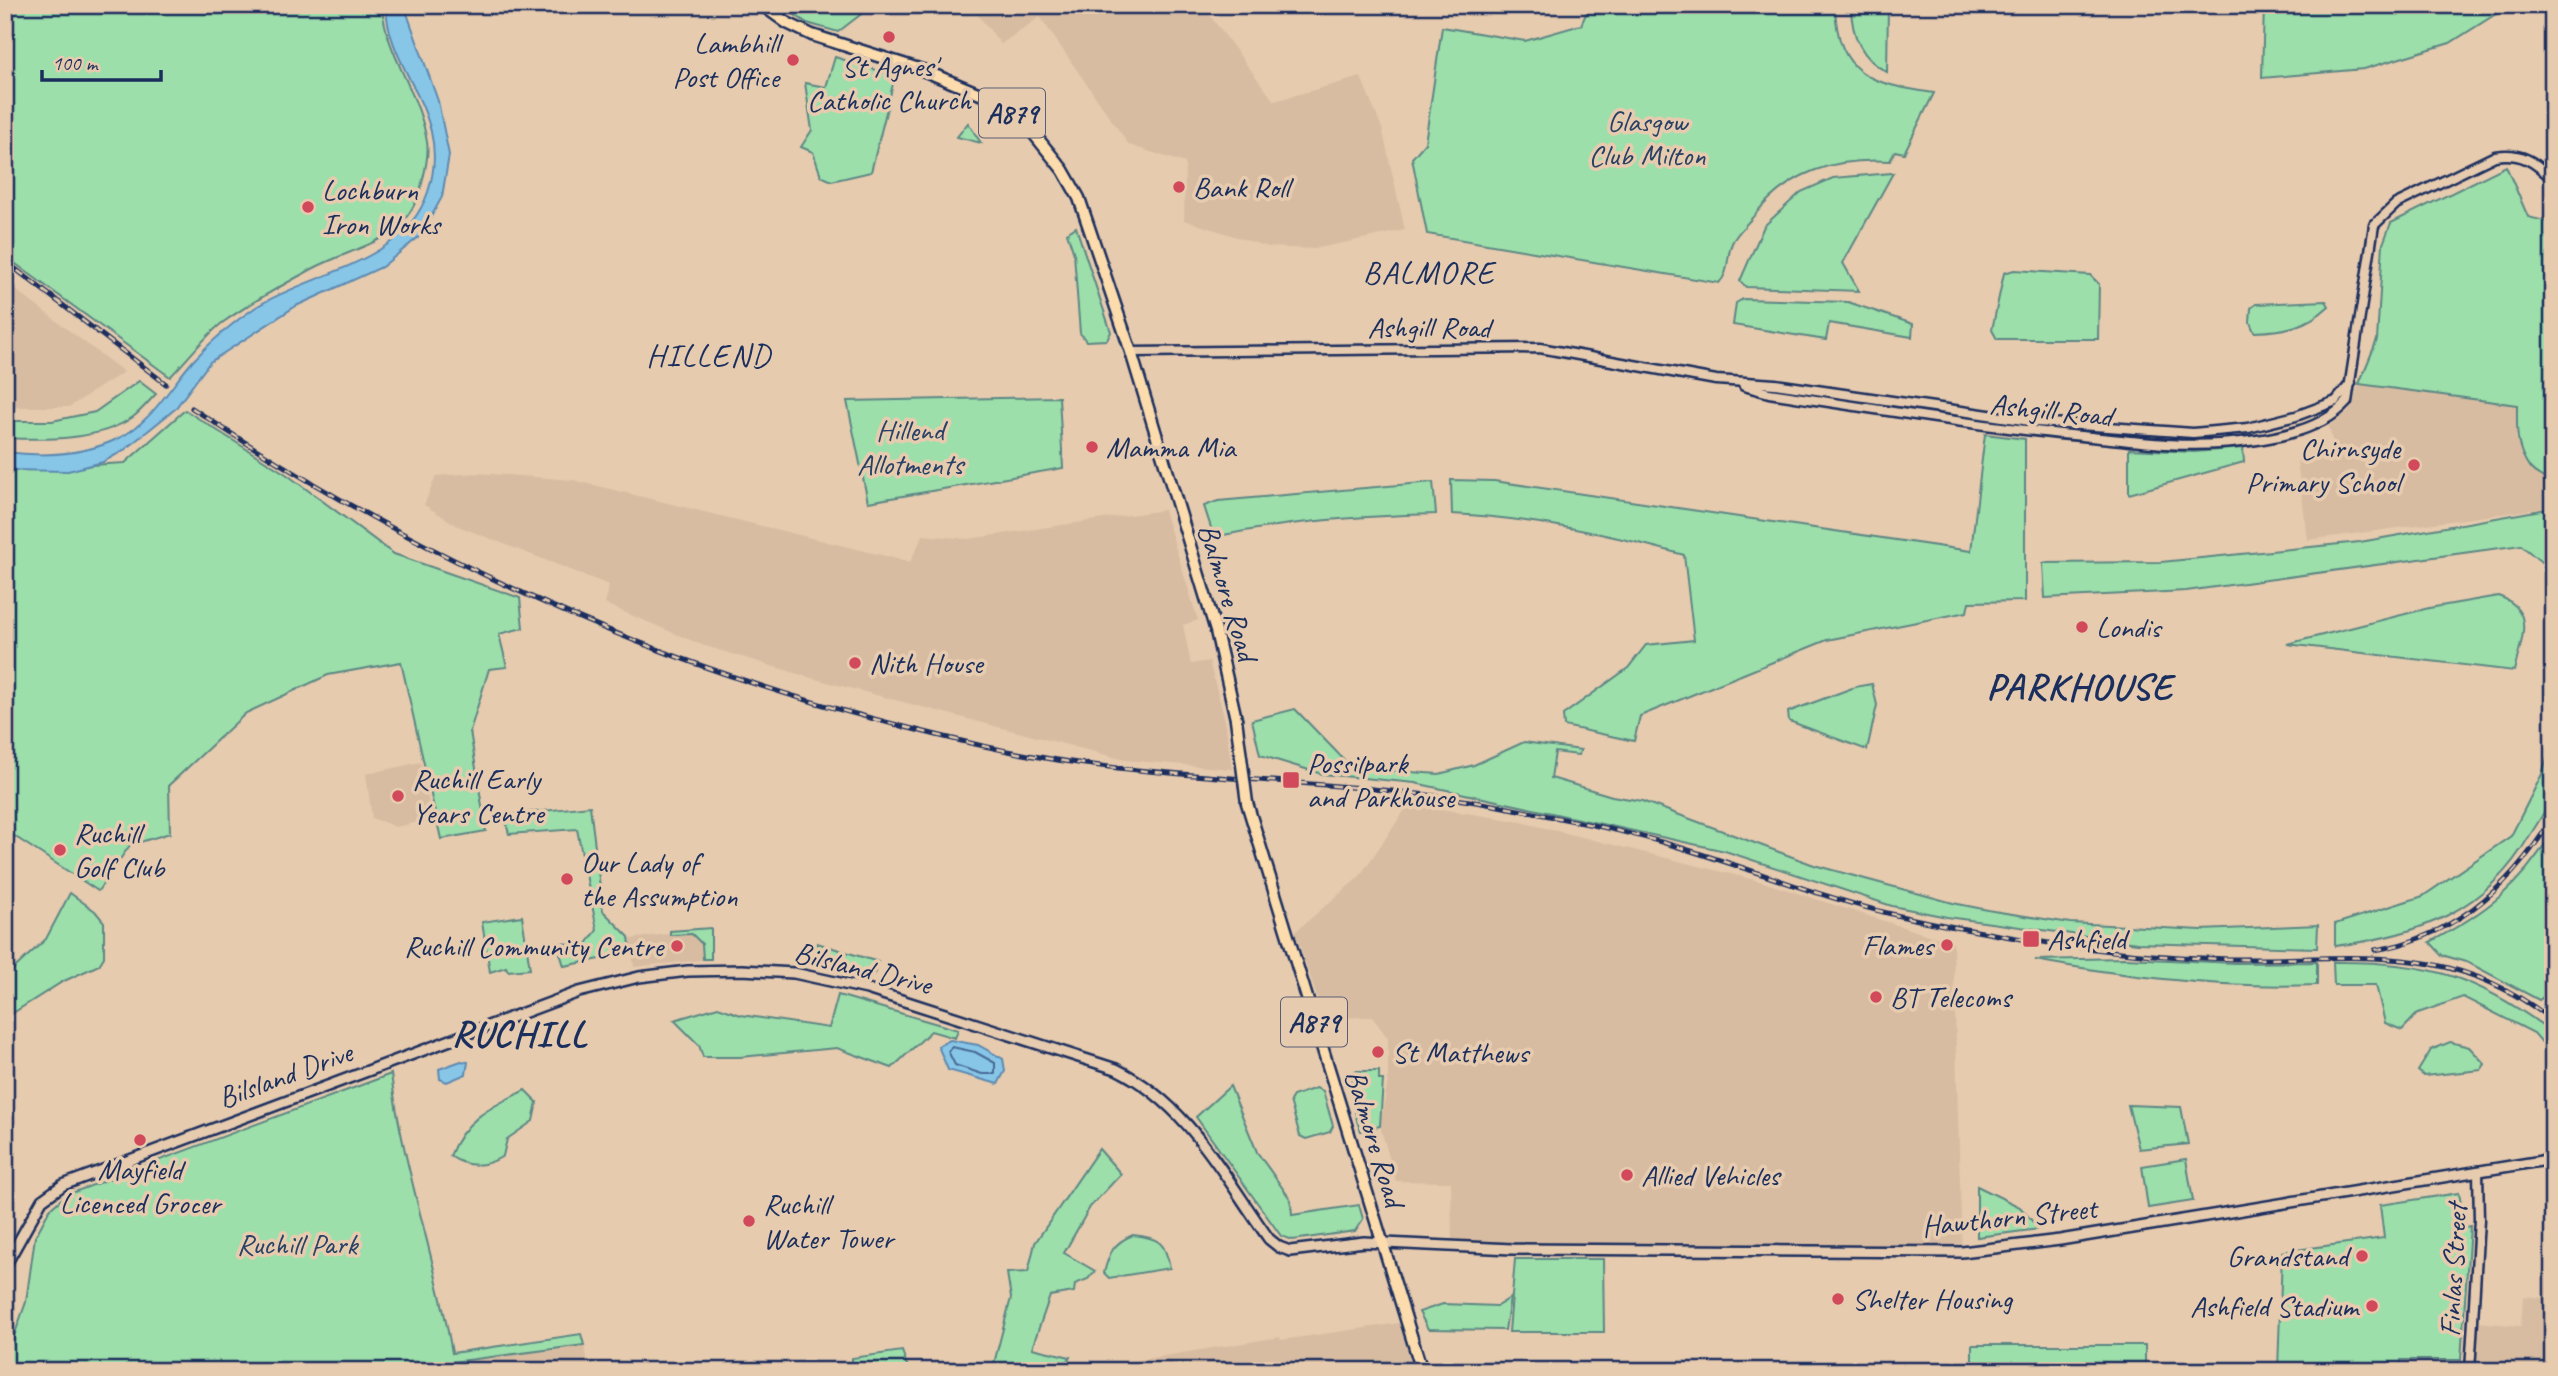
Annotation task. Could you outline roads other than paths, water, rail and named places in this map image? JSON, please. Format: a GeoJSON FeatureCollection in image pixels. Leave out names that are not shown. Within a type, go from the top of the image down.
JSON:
{"type":"FeatureCollection","features":[{"type":"Feature","properties":{"kind":"main road","name":"Balmore Road"},"geometry":{"type":"LineString","coordinates":[[762,5],[787,23],[812,35],[925,71],[992,99],[1043,142],[1079,198],[1131,352],[1220,644],[1236,719],[1247,803],[1422,1371]]}},
{"type":"Feature","properties":{"kind":"main road","name":"Bilsland Drive"},"geometry":{"type":"LineString","coordinates":[[5,1266],[42,1200],[62,1185],[579,992],[648,975],[713,970],[785,972],[853,985],[1116,1069],[1150,1089],[1178,1112],[1197,1134],[1269,1239],[1279,1247]]}},
{"type":"Feature","properties":{"kind":"main road","name":"Hawthorn Street"},"geometry":{"type":"LineString","coordinates":[[1279,1247],[1294,1251],[1381,1242],[1512,1249],[1962,1252],[2047,1242],[2553,1159]]}},
{"type":"Feature","properties":{"kind":"street","name":"Ashgill Road"},"geometry":{"type":"LineString","coordinates":[[1724,380],[1769,393],[1983,425],[2181,444],[2249,441],[2329,419],[2347,402],[2374,225],[2396,204],[2495,156],[2512,153],[2528,158],[2553,180]]}},
{"type":"Feature","properties":{"kind":"street","name":"Ashgill Road"},"geometry":{"type":"LineString","coordinates":[[1131,352],[1540,348],[1724,380],[2037,422],[2193,433],[2248,428],[2296,416],[2336,401],[2351,383]]}},
{"type":"Feature","properties":{"kind":"street","name":"Finlas Street"},"geometry":{"type":"LineString","coordinates":[[2470,1371],[2479,1220],[2479,1171]]}},
{"type":"Feature","properties":{"kind":"water"},"geometry":{"type":"Polygon","coordinates":[[[386,5],[404,5],[438,101],[449,155],[442,197],[421,235],[382,267],[296,306],[210,362],[175,409],[123,451],[103,462],[68,471],[5,470],[5,452],[63,454],[119,438],[141,423],[199,354],[239,319],[278,295],[378,251],[399,235],[416,216],[428,192],[434,164],[433,139],[417,94],[397,52],[389,29],[386,5]]]}},
{"type":"Feature","properties":{"kind":"water"},"geometry":{"type":"Polygon","coordinates":[[[950,1040],[978,1045],[1003,1059],[1005,1071],[998,1084],[948,1070],[938,1046],[950,1040]]]}},
{"type":"Feature","properties":{"kind":"water"},"geometry":{"type":"Polygon","coordinates":[[[461,1061],[468,1062],[466,1074],[447,1082],[440,1079],[439,1069],[461,1061]]]}},
{"type":"Feature","properties":{"kind":"railway"},"geometry":{"type":"LineString","coordinates":[[5,261],[166,384]]}},
{"type":"Feature","properties":{"kind":"railway"},"geometry":{"type":"LineString","coordinates":[[192,408],[354,507],[522,592],[608,630],[697,664],[787,694],[904,727],[1007,751],[1085,764],[1391,791],[1493,805],[1652,840],[1872,909],[2022,939],[2179,957],[2360,958],[2438,965],[2476,977],[2515,995],[2553,1021]]}},
{"type":"Feature","properties":{"kind":"railway"},"geometry":{"type":"LineString","coordinates":[[2375,950],[2431,933],[2479,904],[2519,865],[2553,817]]}},
{"type":"Feature","properties":{"kind":"place","name":"St Agnes' Catholic Church"},"geometry":{"type":"Point","coordinates":[889,37]}},
{"type":"Feature","properties":{"kind":"place","name":"Lambhill Post Office"},"geometry":{"type":"Point","coordinates":[793,60]}},
{"type":"Feature","properties":{"kind":"place","name":"Bank Roll"},"geometry":{"type":"Point","coordinates":[1179,187]}},
{"type":"Feature","properties":{"kind":"place","name":"Lochburn Iron Works"},"geometry":{"type":"Point","coordinates":[308,207]}},
{"type":"Feature","properties":{"kind":"place","name":"Mamma Mia"},"geometry":{"type":"Point","coordinates":[1092,447]}},
{"type":"Feature","properties":{"kind":"place","name":"Chirnsyde Primary School"},"geometry":{"type":"Point","coordinates":[2414,465]}},
{"type":"Feature","properties":{"kind":"place","name":"Londis"},"geometry":{"type":"Point","coordinates":[2082,627]}},
{"type":"Feature","properties":{"kind":"place","name":"Nith House"},"geometry":{"type":"Point","coordinates":[855,663]}},
{"type":"Feature","properties":{"kind":"place","name":"Possilpark and Parkhouse"},"geometry":{"type":"Point","coordinates":[1291,780]}},
{"type":"Feature","properties":{"kind":"place","name":"Ruchill Early Years Centre"},"geometry":{"type":"Point","coordinates":[398,796]}},
{"type":"Feature","properties":{"kind":"place","name":"Ruchill Golf Club"},"geometry":{"type":"Point","coordinates":[60,850]}},
{"type":"Feature","properties":{"kind":"place","name":"Our Lady of the Assumption"},"geometry":{"type":"Point","coordinates":[567,879]}},
{"type":"Feature","properties":{"kind":"place","name":"Ashfield"},"geometry":{"type":"Point","coordinates":[2031,939]}},
{"type":"Feature","properties":{"kind":"place","name":"Flames"},"geometry":{"type":"Point","coordinates":[1947,945]}},
{"type":"Feature","properties":{"kind":"place","name":"Ruchill Community Centre"},"geometry":{"type":"Point","coordinates":[677,946]}},
{"type":"Feature","properties":{"kind":"place","name":"BT Telecoms"},"geometry":{"type":"Point","coordinates":[1876,997]}},
{"type":"Feature","properties":{"kind":"place","name":"St Matthews"},"geometry":{"type":"Point","coordinates":[1378,1052]}},
{"type":"Feature","properties":{"kind":"place","name":"Mayfield Licenced Grocer"},"geometry":{"type":"Point","coordinates":[140,1140]}},
{"type":"Feature","properties":{"kind":"place","name":"Allied Vehicles"},"geometry":{"type":"Point","coordinates":[1627,1175]}},
{"type":"Feature","properties":{"kind":"place","name":"Ruchill Water Tower"},"geometry":{"type":"Point","coordinates":[749,1221]}},
{"type":"Feature","properties":{"kind":"place","name":"Grandstand"},"geometry":{"type":"Point","coordinates":[2362,1256]}},
{"type":"Feature","properties":{"kind":"place","name":"Shelter Housing"},"geometry":{"type":"Point","coordinates":[1838,1299]}},
{"type":"Feature","properties":{"kind":"place","name":"Ashfield Stadium"},"geometry":{"type":"Point","coordinates":[2372,1306]}},
{"type":"Feature","properties":{"kind":"district","name":"BALMORE"},"geometry":{"type":"Point","coordinates":[1429,272]}},
{"type":"Feature","properties":{"kind":"district","name":"HILLEND"},"geometry":{"type":"Point","coordinates":[709,355]}},
{"type":"Feature","properties":{"kind":"district","name":"PARKHOUSE"},"geometry":{"type":"Point","coordinates":[2080,686]}},
{"type":"Feature","properties":{"kind":"district","name":"RUCHILL"},"geometry":{"type":"Point","coordinates":[520,1033]}},
{"type":"Feature","properties":{"kind":"park label","name":"Glasgow Club Milton"},"geometry":{"type":"Point","coordinates":[1647,138]}},
{"type":"Feature","properties":{"kind":"park label","name":"Hillend Allotments"},"geometry":{"type":"Point","coordinates":[910,447]}},
{"type":"Feature","properties":{"kind":"park label","name":"Ruchill Park"},"geometry":{"type":"Point","coordinates":[297,1244]}}]}
